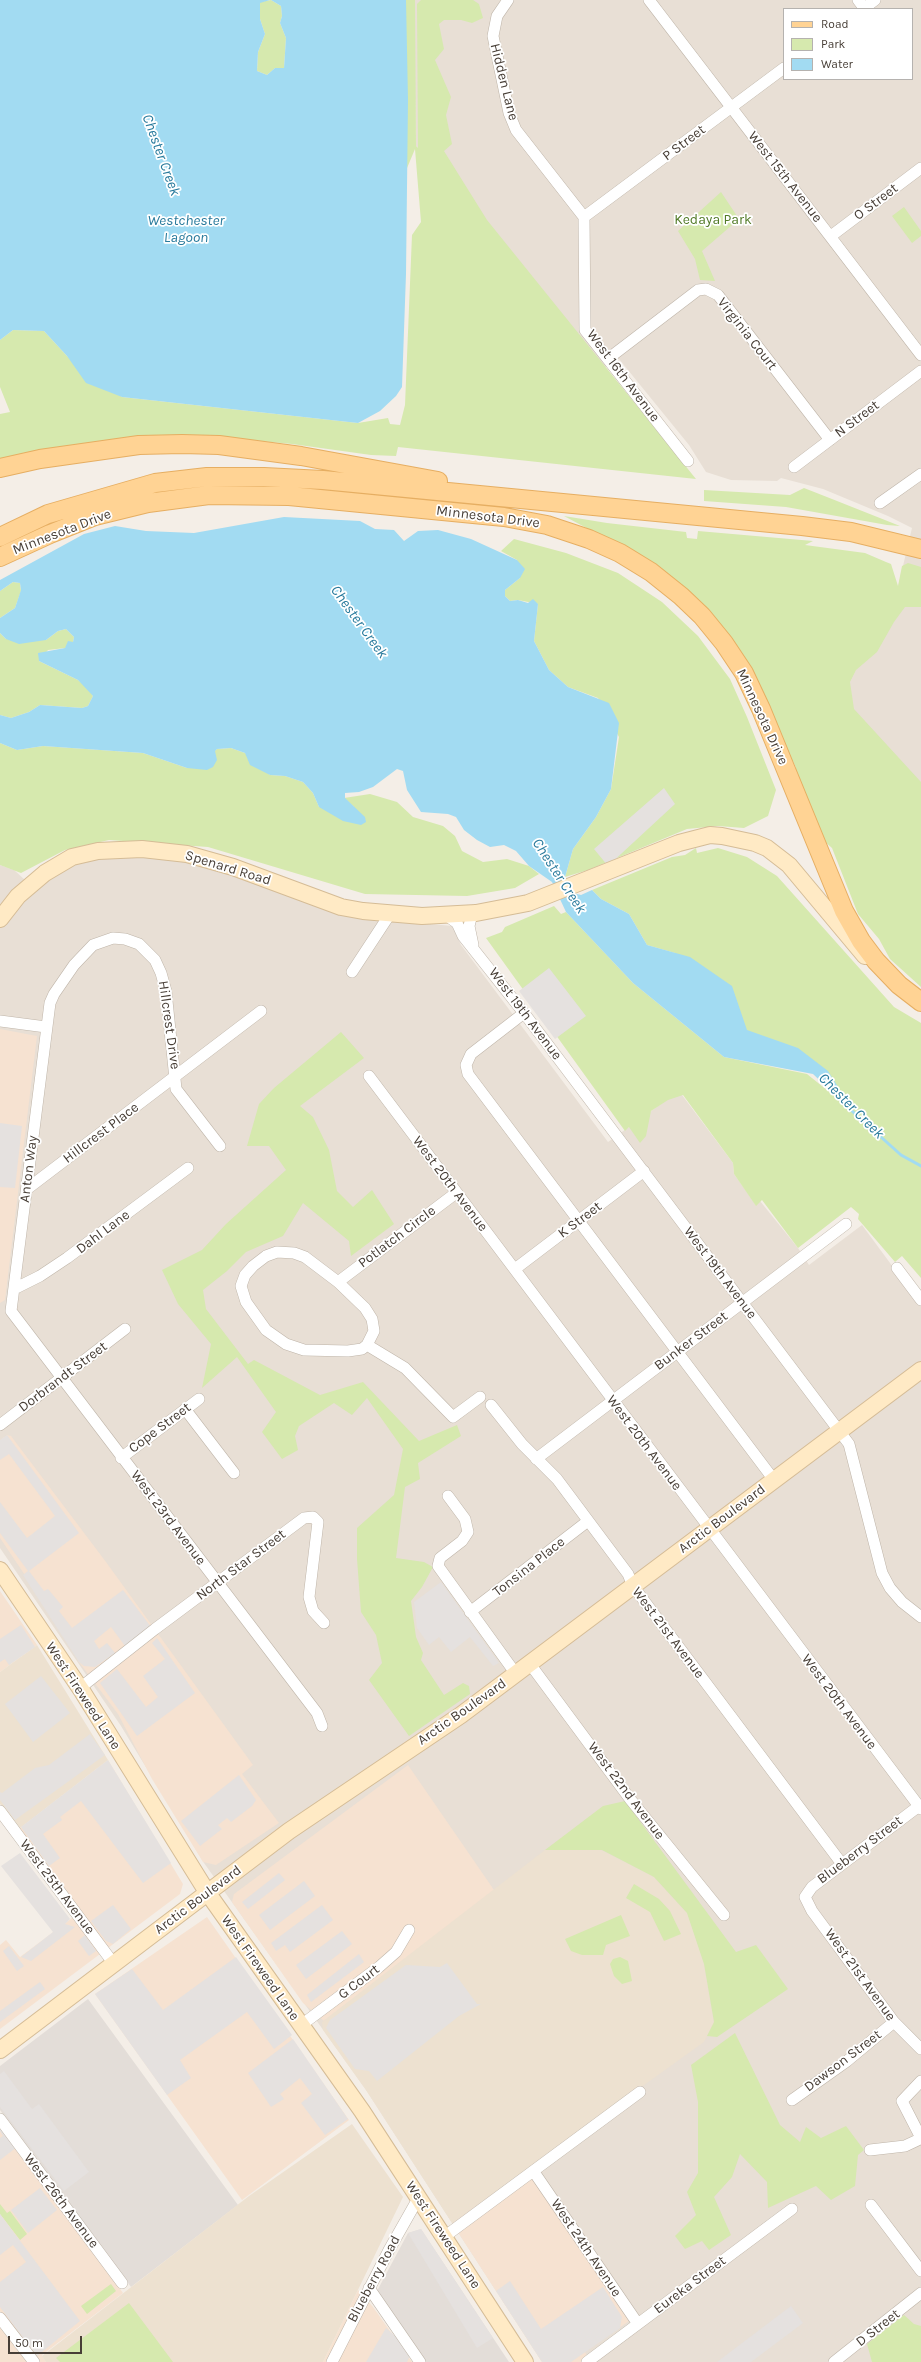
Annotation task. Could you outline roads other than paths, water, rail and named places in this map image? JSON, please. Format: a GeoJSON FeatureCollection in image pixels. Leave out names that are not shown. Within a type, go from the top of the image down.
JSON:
{"type":"FeatureCollection","features":[{"type":"Feature","properties":{"kind":"main road"},"geometry":{"type":"LineString","coordinates":[[0,468],[40,460],[139,445],[219,445],[352,465],[523,498]]}},
{"type":"Feature","properties":{"kind":"main road","name":"Minnesota Drive"},"geometry":{"type":"LineString","coordinates":[[0,536],[48,514],[95,499],[155,483],[207,477],[264,477],[323,480],[523,498],[851,532],[921,549]]}},
{"type":"Feature","properties":{"kind":"main road","name":"Minnesota Drive"},"geometry":{"type":"LineString","coordinates":[[0,557],[50,534],[95,516],[148,503],[208,495],[289,496],[504,517],[548,525],[589,539],[620,553],[651,572],[681,596],[702,616],[724,643],[744,673],[761,709],[844,911],[861,941],[899,985],[921,1002]]}},
{"type":"Feature","properties":{"kind":"main road","name":"Spenard Road"},"geometry":{"type":"LineString","coordinates":[[0,919],[32,882],[59,863],[86,852],[123,849],[164,851],[210,860],[341,907],[390,914],[422,916],[476,913],[528,903],[573,886],[621,865],[694,838],[722,836],[750,841],[767,848],[789,865],[848,938],[872,964],[899,985]]}},
{"type":"Feature","properties":{"kind":"main road","name":"Arctic Boulevard"},"geometry":{"type":"LineString","coordinates":[[0,2050],[289,1831],[461,1715],[921,1370]]}},
{"type":"Feature","properties":{"kind":"main road","name":"West Fireweed Lane"},"geometry":{"type":"LineString","coordinates":[[0,1570],[80,1688],[207,1892],[300,2026],[362,2111],[419,2197],[524,2362]]}},
{"type":"Feature","properties":{"kind":"street","name":"Hidden Lane"},"geometry":{"type":"LineString","coordinates":[[508,0],[497,16],[493,36],[509,113],[516,130],[584,217]]}},
{"type":"Feature","properties":{"kind":"street","name":"West 15th Avenue"},"geometry":{"type":"LineString","coordinates":[[650,0],[921,355]]}},
{"type":"Feature","properties":{"kind":"street"},"geometry":{"type":"LineString","coordinates":[[861,6],[874,0]]}},
{"type":"Feature","properties":{"kind":"street","name":"P Street"},"geometry":{"type":"LineString","coordinates":[[584,217],[783,69]]}},
{"type":"Feature","properties":{"kind":"street","name":"O Street"},"geometry":{"type":"LineString","coordinates":[[831,236],[921,168]]}},
{"type":"Feature","properties":{"kind":"street","name":"West 16th Avenue"},"geometry":{"type":"LineString","coordinates":[[584,217],[585,330],[609,358],[688,461]]}},
{"type":"Feature","properties":{"kind":"street","name":"Virginia Court"},"geometry":{"type":"LineString","coordinates":[[609,358],[698,290],[706,289],[718,295],[830,440]]}},
{"type":"Feature","properties":{"kind":"street","name":"N Street"},"geometry":{"type":"LineString","coordinates":[[794,467],[921,371]]}},
{"type":"Feature","properties":{"kind":"street"},"geometry":{"type":"LineString","coordinates":[[880,503],[921,474]]}},
{"type":"Feature","properties":{"kind":"street","name":"West 19th Avenue"},"geometry":{"type":"LineString","coordinates":[[474,948],[469,926],[476,913]]}},
{"type":"Feature","properties":{"kind":"street"},"geometry":{"type":"LineString","coordinates":[[352,972],[390,914]]}},
{"type":"Feature","properties":{"kind":"street","name":"West 19th Avenue"},"geometry":{"type":"LineString","coordinates":[[446,915],[457,923],[463,936],[524,1013],[849,1444],[882,1573],[890,1588],[902,1602],[921,1617]]}},
{"type":"Feature","properties":{"kind":"street","name":"Hillcrest Drive"},"geometry":{"type":"LineString","coordinates":[[46,1027],[54,994],[83,953],[102,941],[113,938],[125,939],[139,944],[147,950],[162,973],[171,1029],[176,1089],[220,1146]]}},
{"type":"Feature","properties":{"kind":"street","name":"Hillcrest Place"},"geometry":{"type":"LineString","coordinates":[[27,1189],[261,1011]]}},
{"type":"Feature","properties":{"kind":"street"},"geometry":{"type":"LineString","coordinates":[[524,1013],[471,1054],[466,1065],[468,1074],[676,1353],[774,1480]]}},
{"type":"Feature","properties":{"kind":"street"},"geometry":{"type":"LineString","coordinates":[[0,1021],[46,1027]]}},
{"type":"Feature","properties":{"kind":"street","name":"Anton Way"},"geometry":{"type":"LineString","coordinates":[[11,1311],[46,1027]]}},
{"type":"Feature","properties":{"kind":"street","name":"West 20th Avenue"},"geometry":{"type":"LineString","coordinates":[[369,1076],[456,1193],[515,1269],[708,1529],[920,1807]]}},
{"type":"Feature","properties":{"kind":"street","name":"Dahl Lane"},"geometry":{"type":"LineString","coordinates":[[14,1289],[40,1276],[66,1258],[188,1168]]}},
{"type":"Feature","properties":{"kind":"street","name":"K Street"},"geometry":{"type":"LineString","coordinates":[[515,1269],[644,1171]]}},
{"type":"Feature","properties":{"kind":"street","name":"Potlatch Circle"},"geometry":{"type":"LineString","coordinates":[[338,1282],[456,1193]]}},
{"type":"Feature","properties":{"kind":"street","name":"Bunker Street"},"geometry":{"type":"LineString","coordinates":[[536,1459],[846,1224]]}},
{"type":"Feature","properties":{"kind":"street"},"geometry":{"type":"LineString","coordinates":[[277,1252],[294,1252],[305,1257],[338,1282],[365,1308],[372,1319],[374,1331],[367,1345],[362,1348],[348,1351],[314,1350],[291,1347],[280,1341],[266,1330],[246,1302],[242,1290],[242,1281],[248,1271],[260,1260],[277,1252]]}},
{"type":"Feature","properties":{"kind":"street"},"geometry":{"type":"LineString","coordinates":[[897,1268],[921,1300]]}},
{"type":"Feature","properties":{"kind":"street","name":"West 23rd Avenue"},"geometry":{"type":"LineString","coordinates":[[11,1311],[121,1458],[146,1487],[217,1584],[317,1713],[322,1726]]}},
{"type":"Feature","properties":{"kind":"street","name":"Dorbrandt Street"},"geometry":{"type":"LineString","coordinates":[[0,1425],[125,1329]]}},
{"type":"Feature","properties":{"kind":"street"},"geometry":{"type":"LineString","coordinates":[[367,1345],[406,1368],[453,1417],[480,1397]]}},
{"type":"Feature","properties":{"kind":"street","name":"Cope Street"},"geometry":{"type":"LineString","coordinates":[[121,1458],[199,1399]]}},
{"type":"Feature","properties":{"kind":"street","name":"West 21st Avenue"},"geometry":{"type":"LineString","coordinates":[[491,1405],[536,1459],[556,1479],[628,1574],[633,1586],[842,1864]]}},
{"type":"Feature","properties":{"kind":"street"},"geometry":{"type":"LineString","coordinates":[[185,1410],[234,1473]]}},
{"type":"Feature","properties":{"kind":"street"},"geometry":{"type":"LineString","coordinates":[[448,1496],[465,1519],[468,1532],[462,1541],[444,1554],[438,1563],[440,1571],[516,1674]]}},
{"type":"Feature","properties":{"kind":"street","name":"North Star Street"},"geometry":{"type":"LineString","coordinates":[[80,1688],[304,1518],[313,1516],[318,1522],[308,1597],[313,1611],[324,1623]]}},
{"type":"Feature","properties":{"kind":"street","name":"Tonsina Place"},"geometry":{"type":"LineString","coordinates":[[470,1612],[588,1521]]}},
{"type":"Feature","properties":{"kind":"street","name":"West 22nd Avenue"},"geometry":{"type":"LineString","coordinates":[[530,1664],[630,1799],[724,1915]]}},
{"type":"Feature","properties":{"kind":"street","name":"Blueberry Street"},"geometry":{"type":"LineString","coordinates":[[805,1897],[812,1886],[920,1807]]}},
{"type":"Feature","properties":{"kind":"street","name":"West 25th Avenue"},"geometry":{"type":"LineString","coordinates":[[0,1811],[114,1964]]}},
{"type":"Feature","properties":{"kind":"street","name":"West 21st Avenue"},"geometry":{"type":"LineString","coordinates":[[805,1897],[812,1911],[894,2022],[920,2044]]}},
{"type":"Feature","properties":{"kind":"street","name":"G Court"},"geometry":{"type":"LineString","coordinates":[[300,2026],[380,1967],[396,1952],[409,1930]]}},
{"type":"Feature","properties":{"kind":"street","name":"Dawson Street"},"geometry":{"type":"LineString","coordinates":[[792,2100],[847,2061],[894,2022]]}},
{"type":"Feature","properties":{"kind":"street"},"geometry":{"type":"LineString","coordinates":[[870,2150],[905,2146],[920,2138],[902,2101],[921,2081]]}},
{"type":"Feature","properties":{"kind":"street"},"geometry":{"type":"LineString","coordinates":[[444,2237],[534,2172],[640,2092]]}},
{"type":"Feature","properties":{"kind":"street","name":"West 26th Avenue"},"geometry":{"type":"LineString","coordinates":[[0,2118],[122,2283]]}},
{"type":"Feature","properties":{"kind":"street","name":"West 24th Avenue"},"geometry":{"type":"LineString","coordinates":[[534,2172],[638,2324]]}},
{"type":"Feature","properties":{"kind":"street","name":"Blueberry Road"},"geometry":{"type":"LineString","coordinates":[[332,2362],[369,2288],[419,2197]]}},
{"type":"Feature","properties":{"kind":"street"},"geometry":{"type":"LineString","coordinates":[[871,2205],[921,2271]]}},
{"type":"Feature","properties":{"kind":"street","name":"Eureka Street"},"geometry":{"type":"LineString","coordinates":[[587,2362],[792,2208]]}},
{"type":"Feature","properties":{"kind":"street"},"geometry":{"type":"LineString","coordinates":[[369,2288],[420,2362]]}},
{"type":"Feature","properties":{"kind":"street","name":"D Street"},"geometry":{"type":"LineString","coordinates":[[834,2362],[921,2293]]}},
{"type":"Feature","properties":{"kind":"street"},"geometry":{"type":"LineString","coordinates":[[0,2318],[34,2362]]}},
{"type":"Feature","properties":{"kind":"water","name":"Westchester Lagoon"},"geometry":{"type":"Polygon","coordinates":[[[0,0],[270,0],[260,3],[260,19],[265,34],[258,52],[257,71],[267,75],[275,68],[284,68],[286,38],[280,23],[282,16],[281,6],[271,0],[406,0],[408,100],[406,274],[402,387],[396,396],[380,411],[358,423],[122,397],[86,383],[67,356],[44,331],[13,330],[0,340],[0,0]]]}},
{"type":"Feature","properties":{"kind":"water"},"geometry":{"type":"Polygon","coordinates":[[[284,517],[360,521],[375,529],[394,530],[404,541],[418,531],[438,530],[471,539],[517,560],[525,569],[520,578],[505,590],[505,596],[510,601],[518,600],[528,603],[533,599],[538,604],[534,641],[549,670],[568,687],[609,703],[619,723],[611,789],[596,817],[573,849],[565,877],[573,893],[581,895],[592,890],[601,899],[629,914],[647,945],[690,957],[732,986],[747,1030],[798,1048],[828,1071],[855,1114],[813,1074],[724,1057],[633,983],[566,912],[552,882],[529,866],[516,851],[504,845],[490,847],[477,840],[464,830],[456,817],[448,814],[421,812],[407,790],[403,771],[397,769],[373,787],[359,792],[345,793],[345,798],[365,817],[366,822],[361,825],[343,821],[319,807],[313,793],[303,782],[285,776],[270,775],[250,765],[245,753],[231,748],[217,749],[215,751],[217,760],[213,767],[207,770],[187,768],[143,753],[43,746],[17,750],[0,743],[0,715],[11,718],[29,712],[40,705],[82,708],[88,706],[93,696],[78,680],[39,661],[38,653],[65,648],[68,641],[73,642],[74,637],[66,629],[58,631],[46,640],[19,644],[6,639],[0,633],[0,618],[15,608],[21,590],[20,583],[13,582],[0,591],[0,580],[84,534],[115,526],[146,531],[194,533],[284,517]]]}},
{"type":"Feature","properties":{"kind":"waterway","name":"Chester Creek"},"geometry":{"type":"LineString","coordinates":[[852,1111],[901,1155],[921,1166]]}},
{"type":"Feature","properties":{"kind":"park label","name":"Kedaya Park"},"geometry":{"type":"Point","coordinates":[713,220]}}]}
